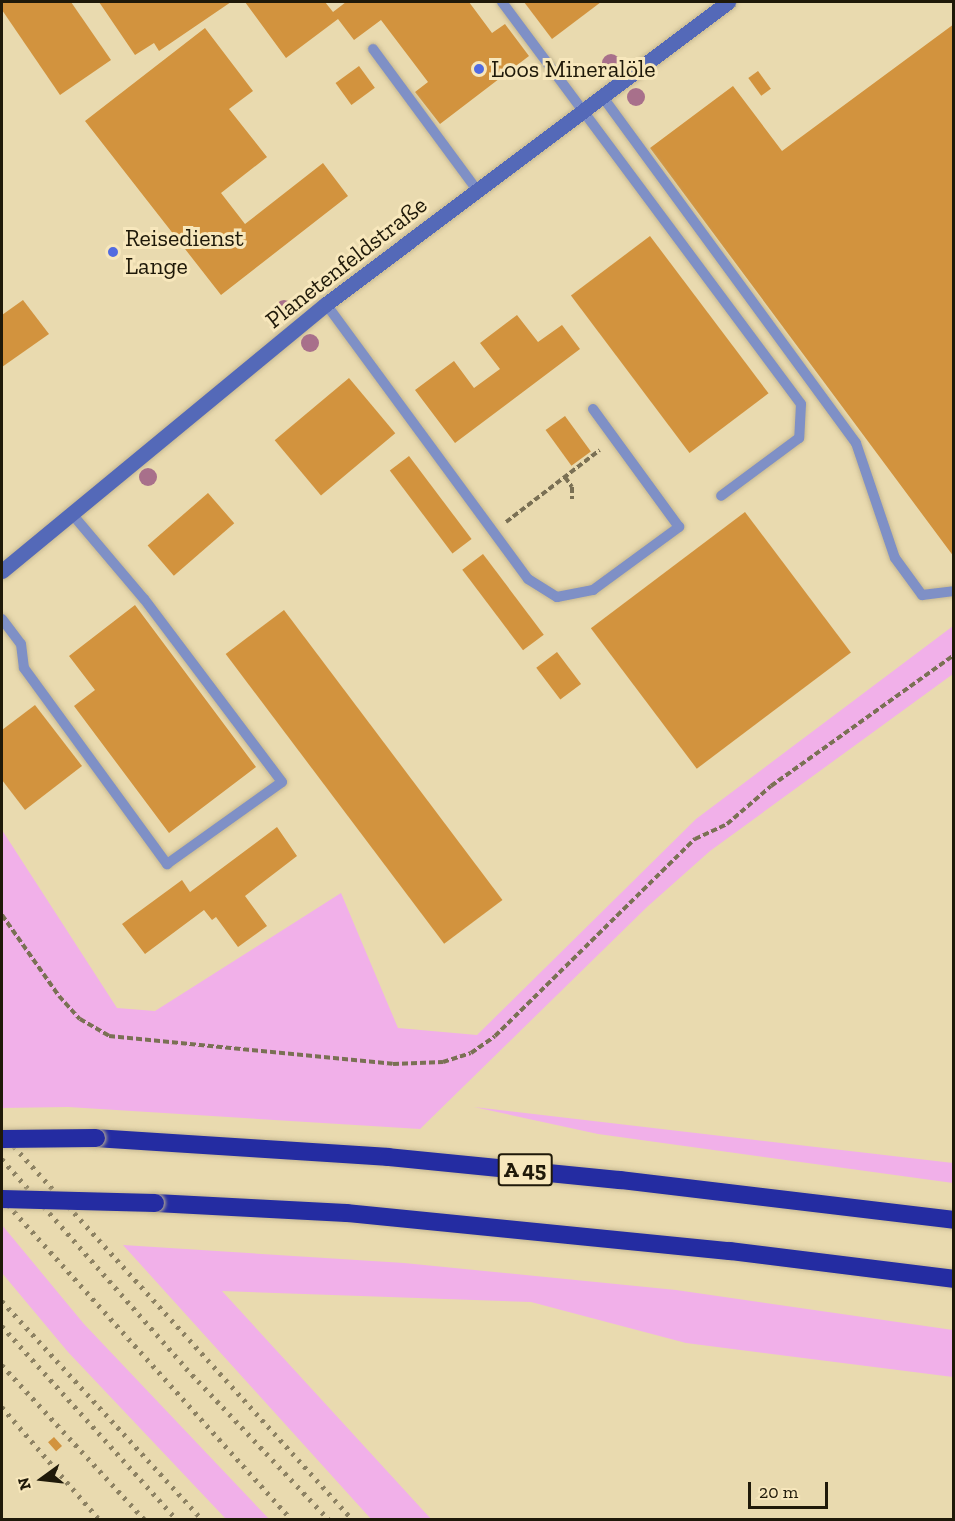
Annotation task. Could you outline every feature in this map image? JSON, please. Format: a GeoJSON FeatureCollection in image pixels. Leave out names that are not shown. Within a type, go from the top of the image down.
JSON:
{"type":"FeatureCollection","features":[{"type":"Feature","properties":{"kind":"highway","name":"A 45"},"geometry":{"type":"LineString","coordinates":[[2,1139],[96,1138],[400,1158],[620,1180],[954,1220]]}},
{"type":"Feature","properties":{"kind":"highway"},"geometry":{"type":"LineString","coordinates":[[2,1199],[155,1203],[347,1213],[730,1251],[954,1279]]}},
{"type":"Feature","properties":{"kind":"street","name":"Planetenfeldstraße"},"geometry":{"type":"LineString","coordinates":[[2,571],[72,514],[126,465],[326,304],[728,2]]}},
{"type":"Feature","properties":{"kind":"lane"},"geometry":{"type":"LineString","coordinates":[[502,2],[801,404],[799,438],[721,496]]}},
{"type":"Feature","properties":{"kind":"lane"},"geometry":{"type":"LineString","coordinates":[[373,50],[477,189]]}},
{"type":"Feature","properties":{"kind":"lane"},"geometry":{"type":"LineString","coordinates":[[602,96],[856,443],[895,558],[922,594],[954,591]]}},
{"type":"Feature","properties":{"kind":"lane"},"geometry":{"type":"LineString","coordinates":[[326,304],[528,579],[557,597],[593,590],[679,527],[594,409]]}},
{"type":"Feature","properties":{"kind":"lane"},"geometry":{"type":"LineString","coordinates":[[2,619],[21,644],[24,668],[167,864],[282,782],[144,599],[72,514]]}},
{"type":"Feature","properties":{"kind":"path"},"geometry":{"type":"LineString","coordinates":[[494,531],[615,439]]}},
{"type":"Feature","properties":{"kind":"path"},"geometry":{"type":"LineString","coordinates":[[565,477],[572,487],[572,499]]}},
{"type":"Feature","properties":{"kind":"path"},"geometry":{"type":"LineString","coordinates":[[2,915],[59,996],[80,1019],[109,1036],[393,1064],[444,1062],[471,1053],[495,1036],[695,839],[727,824],[771,786],[954,655]]}},
{"type":"Feature","properties":{"kind":"shaded area"},"geometry":{"type":"Polygon","coordinates":[[[953,626],[953,674],[710,851],[647,907],[420,1129],[68,1107],[2,1108],[2,830],[117,1008],[155,1011],[341,893],[398,1028],[477,1035],[696,819],[953,626]]]}},
{"type":"Feature","properties":{"kind":"shaded area"},"geometry":{"type":"Polygon","coordinates":[[[474,1107],[953,1163],[953,1183],[598,1134],[474,1107]]]}},
{"type":"Feature","properties":{"kind":"shaded area"},"geometry":{"type":"Polygon","coordinates":[[[2,1225],[84,1324],[269,1519],[226,1519],[68,1352],[2,1273],[2,1225]]]}},
{"type":"Feature","properties":{"kind":"shaded area"},"geometry":{"type":"Polygon","coordinates":[[[123,1245],[404,1263],[676,1290],[953,1330],[953,1377],[686,1343],[531,1302],[222,1291],[431,1519],[371,1519],[123,1245]]]}},
{"type":"Feature","properties":{"kind":"building"},"geometry":{"type":"Polygon","coordinates":[[[2,2],[71,2],[111,60],[60,95],[2,10],[2,2]]]}},
{"type":"Feature","properties":{"kind":"building"},"geometry":{"type":"Polygon","coordinates":[[[99,2],[231,2],[159,51],[154,43],[135,55],[99,2]]]}},
{"type":"Feature","properties":{"kind":"building"},"geometry":{"type":"Polygon","coordinates":[[[245,2],[325,2],[333,12],[346,2],[469,2],[492,33],[505,24],[529,56],[440,124],[415,92],[428,82],[381,20],[354,40],[338,19],[286,58],[245,2]]]}},
{"type":"Feature","properties":{"kind":"building"},"geometry":{"type":"Polygon","coordinates":[[[524,2],[601,2],[552,39],[524,2]]]}},
{"type":"Feature","properties":{"kind":"building"},"geometry":{"type":"Polygon","coordinates":[[[954,24],[954,557],[650,148],[733,86],[782,151],[954,24]]]}},
{"type":"Feature","properties":{"kind":"building"},"geometry":{"type":"Polygon","coordinates":[[[205,28],[253,91],[229,109],[267,157],[221,193],[245,224],[323,163],[348,196],[221,295],[85,121],[205,28]]]}},
{"type":"Feature","properties":{"kind":"building"},"geometry":{"type":"Polygon","coordinates":[[[359,66],[375,88],[351,105],[336,83],[359,66]]]}},
{"type":"Feature","properties":{"kind":"building"},"geometry":{"type":"Polygon","coordinates":[[[758,71],[771,89],[761,96],[748,78],[758,71]]]}},
{"type":"Feature","properties":{"kind":"building"},"geometry":{"type":"Polygon","coordinates":[[[650,236],[769,393],[689,453],[571,296],[650,236]]]}},
{"type":"Feature","properties":{"kind":"building"},"geometry":{"type":"Polygon","coordinates":[[[23,300],[49,334],[2,367],[2,315],[23,300]]]}},
{"type":"Feature","properties":{"kind":"building"},"geometry":{"type":"Polygon","coordinates":[[[517,315],[538,342],[562,325],[580,349],[455,443],[415,390],[454,361],[474,388],[500,369],[480,343],[517,315]]]}},
{"type":"Feature","properties":{"kind":"building"},"geometry":{"type":"Polygon","coordinates":[[[349,378],[395,433],[321,496],[275,440],[349,378]]]}},
{"type":"Feature","properties":{"kind":"building"},"geometry":{"type":"Polygon","coordinates":[[[565,416],[591,452],[571,466],[546,430],[565,416]]]}},
{"type":"Feature","properties":{"kind":"building"},"geometry":{"type":"Polygon","coordinates":[[[409,456],[472,539],[452,554],[390,470],[409,456]]]}},
{"type":"Feature","properties":{"kind":"building"},"geometry":{"type":"Polygon","coordinates":[[[208,493],[234,523],[174,576],[148,545],[208,493]]]}},
{"type":"Feature","properties":{"kind":"building"},"geometry":{"type":"Polygon","coordinates":[[[745,512],[851,653],[697,769],[591,628],[745,512]]]}},
{"type":"Feature","properties":{"kind":"building"},"geometry":{"type":"Polygon","coordinates":[[[483,554],[544,635],[523,650],[462,570],[483,554]]]}},
{"type":"Feature","properties":{"kind":"building"},"geometry":{"type":"Polygon","coordinates":[[[135,605],[256,767],[169,833],[74,706],[95,690],[69,656],[135,605]]]}},
{"type":"Feature","properties":{"kind":"building"},"geometry":{"type":"Polygon","coordinates":[[[284,610],[502,900],[444,944],[226,654],[284,610]]]}},
{"type":"Feature","properties":{"kind":"building"},"geometry":{"type":"Polygon","coordinates":[[[557,652],[581,684],[560,700],[536,668],[557,652]]]}},
{"type":"Feature","properties":{"kind":"building"},"geometry":{"type":"Polygon","coordinates":[[[35,705],[82,766],[25,810],[2,780],[2,730],[35,705]]]}},
{"type":"Feature","properties":{"kind":"building"},"geometry":{"type":"Polygon","coordinates":[[[277,827],[297,856],[245,896],[267,926],[238,947],[216,917],[212,920],[204,910],[145,954],[122,924],[182,880],[190,892],[277,827]]]}},
{"type":"Feature","properties":{"kind":"building"},"geometry":{"type":"Polygon","coordinates":[[[54,1437],[62,1446],[56,1451],[48,1442],[54,1437]]]}},
{"type":"Feature","properties":{"kind":"railway"},"geometry":{"type":"LineString","coordinates":[[2,1133],[353,1520]]}},
{"type":"Feature","properties":{"kind":"railway"},"geometry":{"type":"LineString","coordinates":[[2,1159],[186,1368],[329,1520]]}},
{"type":"Feature","properties":{"kind":"railway"},"geometry":{"type":"LineString","coordinates":[[2,1198],[292,1520]]}},
{"type":"Feature","properties":{"kind":"railway"},"geometry":{"type":"LineString","coordinates":[[2,1301],[203,1520]]}},
{"type":"Feature","properties":{"kind":"railway"},"geometry":{"type":"LineString","coordinates":[[2,1326],[177,1520]]}},
{"type":"Feature","properties":{"kind":"railway"},"geometry":{"type":"LineString","coordinates":[[2,1365],[145,1520]]}},
{"type":"Feature","properties":{"kind":"railway"},"geometry":{"type":"LineString","coordinates":[[2,1407],[100,1520]]}},
{"type":"Feature","properties":{"kind":"place","name":"Loos Mineralöle"},"geometry":{"type":"Point","coordinates":[479,69]}},
{"type":"Feature","properties":{"kind":"place","name":"Reisedienst Lange"},"geometry":{"type":"Point","coordinates":[113,252]}}]}
